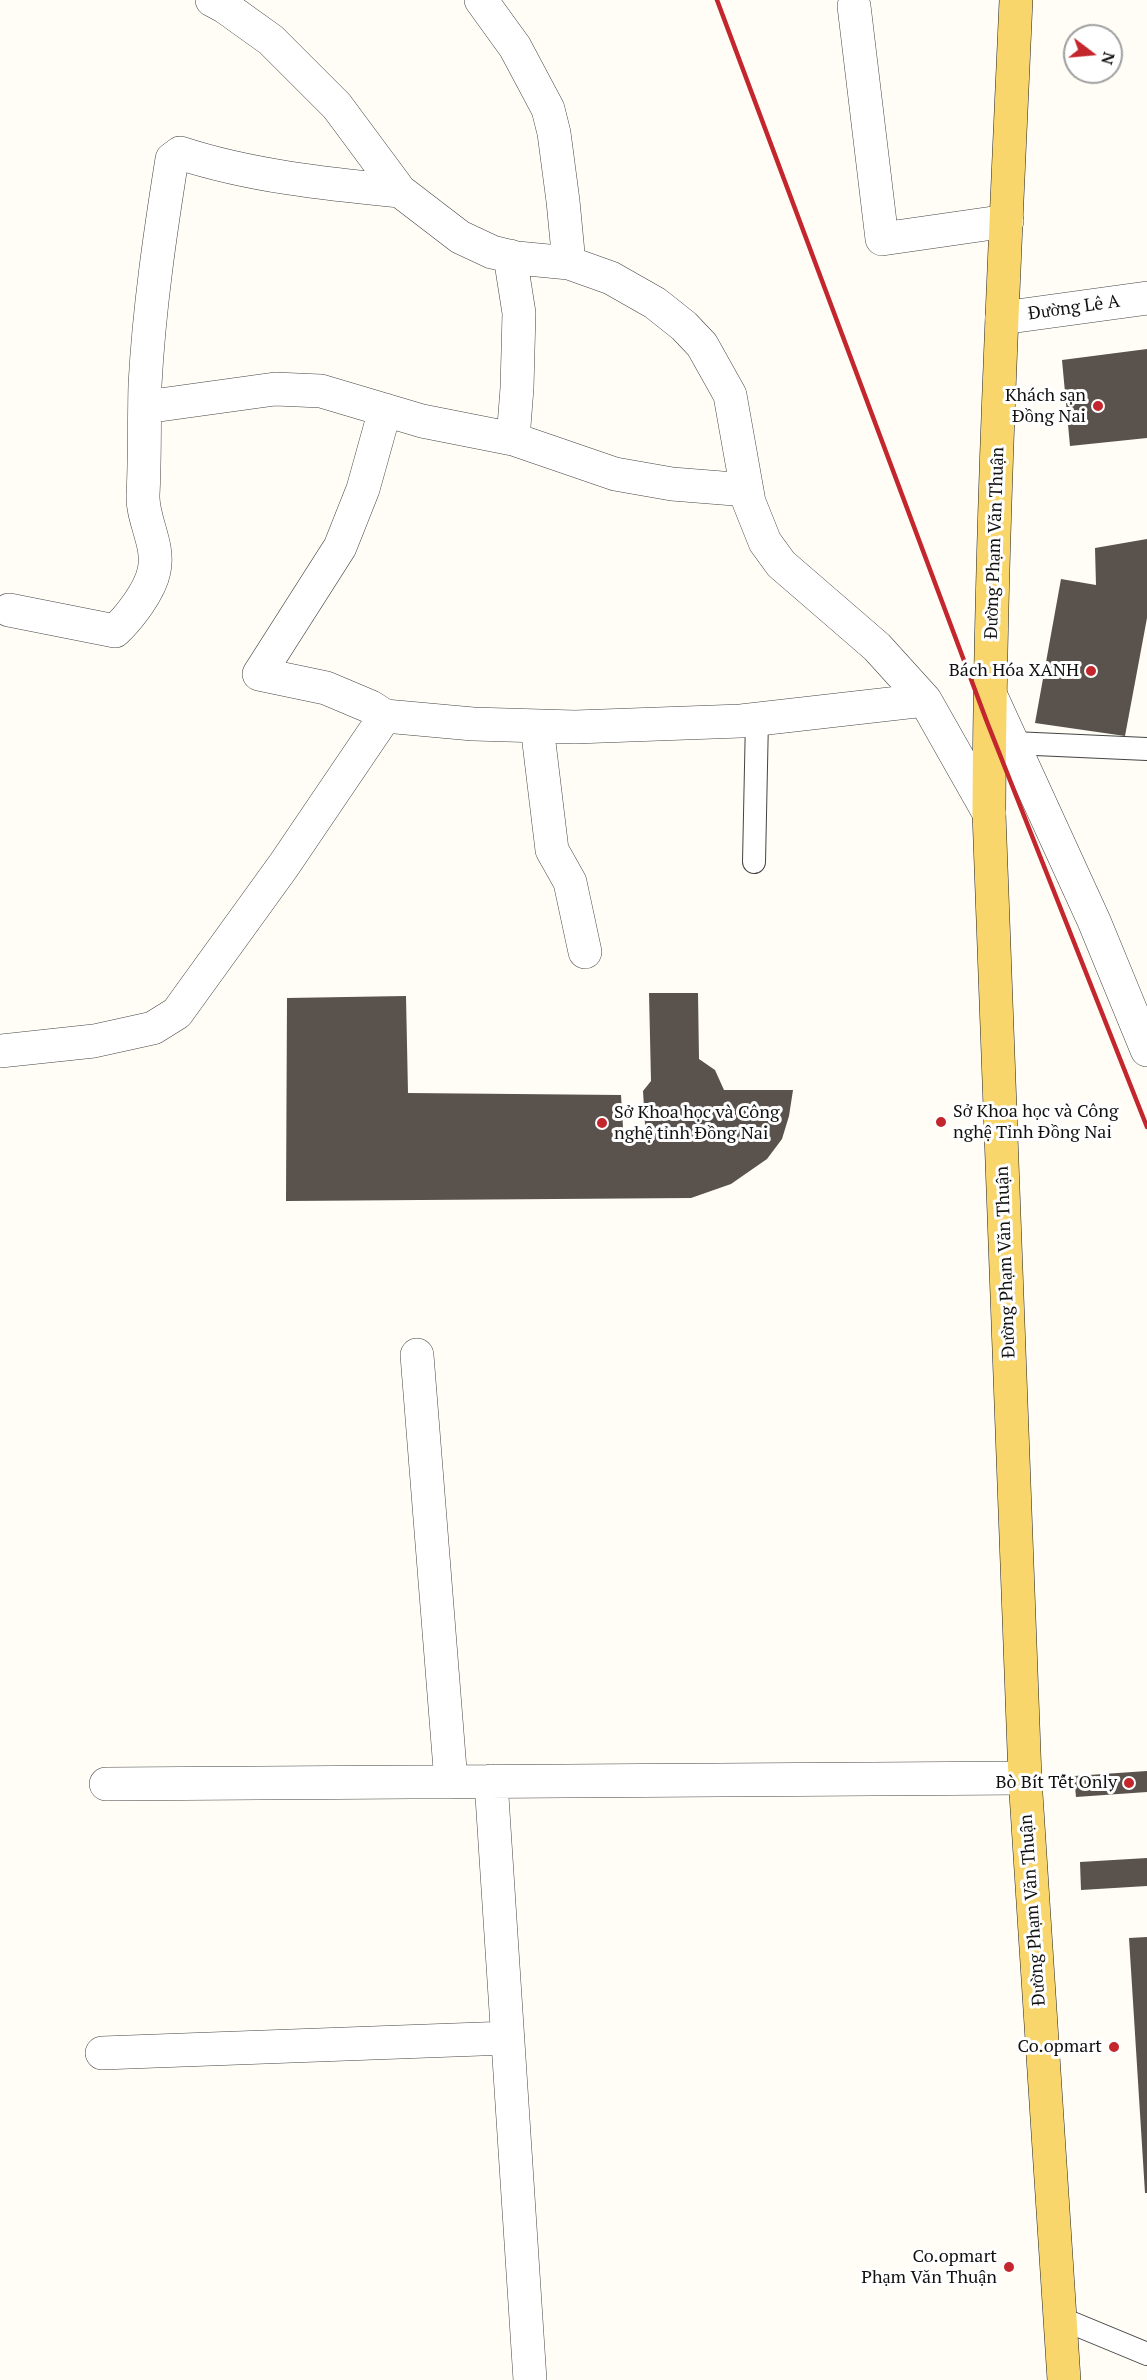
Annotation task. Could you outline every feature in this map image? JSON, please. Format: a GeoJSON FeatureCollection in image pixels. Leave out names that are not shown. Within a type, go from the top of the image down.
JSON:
{"type":"FeatureCollection","features":[{"type":"Feature","properties":{"kind":"main road","name":"Đường Phạm Văn Thuận"},"geometry":{"type":"LineString","coordinates":[[1016,0],[1002,318],[989,813],[1025,1778],[1064,2380]]}},
{"type":"Feature","properties":{"kind":"street"},"geometry":{"type":"LineString","coordinates":[[212,0],[271,40],[337,106],[400,191],[460,237],[492,252],[568,262],[611,278],[655,303],[684,326],[702,345],[730,395],[749,501],[765,542],[781,564],[878,646],[925,700],[989,813]]}},
{"type":"Feature","properties":{"kind":"street"},"geometry":{"type":"LineString","coordinates":[[480,0],[515,48],[548,109],[560,178],[568,262]]}},
{"type":"Feature","properties":{"kind":"street"},"geometry":{"type":"LineString","coordinates":[[854,6],[882,239],[1007,221]]}},
{"type":"Feature","properties":{"kind":"street"},"geometry":{"type":"LineString","coordinates":[[9,610],[115,631],[129,618],[154,572],[155,551],[143,499],[148,338],[160,234],[172,159],[180,153],[252,170],[332,184],[400,191]]}},
{"type":"Feature","properties":{"kind":"street"},"geometry":{"type":"LineString","coordinates":[[510,256],[519,313],[513,439]]}},
{"type":"Feature","properties":{"kind":"street","name":"Đường Lê A"},"geometry":{"type":"LineString","coordinates":[[1002,318],[1147,298]]}},
{"type":"Feature","properties":{"kind":"street"},"geometry":{"type":"LineString","coordinates":[[145,407],[275,389],[321,392],[422,421],[513,439],[615,474],[672,484],[747,490]]}},
{"type":"Feature","properties":{"kind":"street"},"geometry":{"type":"LineString","coordinates":[[386,410],[363,489],[340,547],[259,674],[326,688],[371,707],[385,716],[473,724],[575,727],[757,719],[925,700]]}},
{"type":"Feature","properties":{"kind":"street"},"geometry":{"type":"LineString","coordinates":[[991,696],[1094,921],[1147,1050]]}},
{"type":"Feature","properties":{"kind":"street"},"geometry":{"type":"LineString","coordinates":[[0,1051],[94,1041],[153,1028],[177,1013],[284,866],[385,716]]}},
{"type":"Feature","properties":{"kind":"street"},"geometry":{"type":"LineString","coordinates":[[537,726],[552,850],[570,882],[585,952]]}},
{"type":"Feature","properties":{"kind":"street"},"geometry":{"type":"LineString","coordinates":[[417,1355],[451,1782]]}},
{"type":"Feature","properties":{"kind":"street"},"geometry":{"type":"LineString","coordinates":[[106,1784],[1025,1778]]}},
{"type":"Feature","properties":{"kind":"street"},"geometry":{"type":"LineString","coordinates":[[491,1781],[530,2380]]}},
{"type":"Feature","properties":{"kind":"street"},"geometry":{"type":"LineString","coordinates":[[102,2053],[508,2038]]}},
{"type":"Feature","properties":{"kind":"lane"},"geometry":{"type":"LineString","coordinates":[[754,862],[757,719]]}},
{"type":"Feature","properties":{"kind":"lane"},"geometry":{"type":"LineString","coordinates":[[1013,743],[1147,748]]}},
{"type":"Feature","properties":{"kind":"lane"},"geometry":{"type":"LineString","coordinates":[[1060,2318],[1147,2354]]}},
{"type":"Feature","properties":{"kind":"building"},"geometry":{"type":"Polygon","coordinates":[[[1147,349],[1147,438],[1070,446],[1062,360],[1147,349]]]}},
{"type":"Feature","properties":{"kind":"building","name":"Bách Hóa XANH"},"geometry":{"type":"Polygon","coordinates":[[[1147,539],[1147,618],[1125,736],[1035,723],[1061,579],[1096,585],[1095,548],[1147,539]]]}},
{"type":"Feature","properties":{"kind":"building"},"geometry":{"type":"Polygon","coordinates":[[[649,993],[698,993],[699,1059],[715,1070],[724,1090],[793,1090],[782,1139],[767,1159],[731,1184],[691,1198],[286,1201],[287,998],[406,996],[408,1093],[621,1095],[624,1143],[646,1141],[643,1091],[651,1081],[649,993]]]}},
{"type":"Feature","properties":{"kind":"building"},"geometry":{"type":"Polygon","coordinates":[[[1147,1771],[1147,1792],[1076,1797],[1074,1776],[1147,1771]]]}},
{"type":"Feature","properties":{"kind":"building"},"geometry":{"type":"Polygon","coordinates":[[[1147,1858],[1147,1886],[1081,1890],[1080,1862],[1147,1858]]]}},
{"type":"Feature","properties":{"kind":"building"},"geometry":{"type":"Polygon","coordinates":[[[1147,1937],[1147,2193],[1145,2193],[1129,1938],[1147,1937]]]}},
{"type":"Feature","properties":{"kind":"railway"},"geometry":{"type":"LineString","coordinates":[[717,0],[987,722],[1147,1127]]}},
{"type":"Feature","properties":{"kind":"place","name":"Khách sạn Đồng Nai"},"geometry":{"type":"Point","coordinates":[1098,406]}},
{"type":"Feature","properties":{"kind":"place","name":"Bách Hóa XANH"},"geometry":{"type":"Point","coordinates":[1091,671]}},
{"type":"Feature","properties":{"kind":"place","name":"Sở Khoa học và Công nghệ Tỉnh Đồng Nai"},"geometry":{"type":"Point","coordinates":[941,1122]}},
{"type":"Feature","properties":{"kind":"place","name":"Sở Khoa học và Công nghệ tỉnh Đồng Nai"},"geometry":{"type":"Point","coordinates":[602,1123]}},
{"type":"Feature","properties":{"kind":"place","name":"Bò Bít Tết Only"},"geometry":{"type":"Point","coordinates":[1129,1783]}},
{"type":"Feature","properties":{"kind":"place","name":"Co.opmart"},"geometry":{"type":"Point","coordinates":[1114,2047]}},
{"type":"Feature","properties":{"kind":"place","name":"Co.opmart Phạm Văn Thuận"},"geometry":{"type":"Point","coordinates":[1009,2267]}}]}
